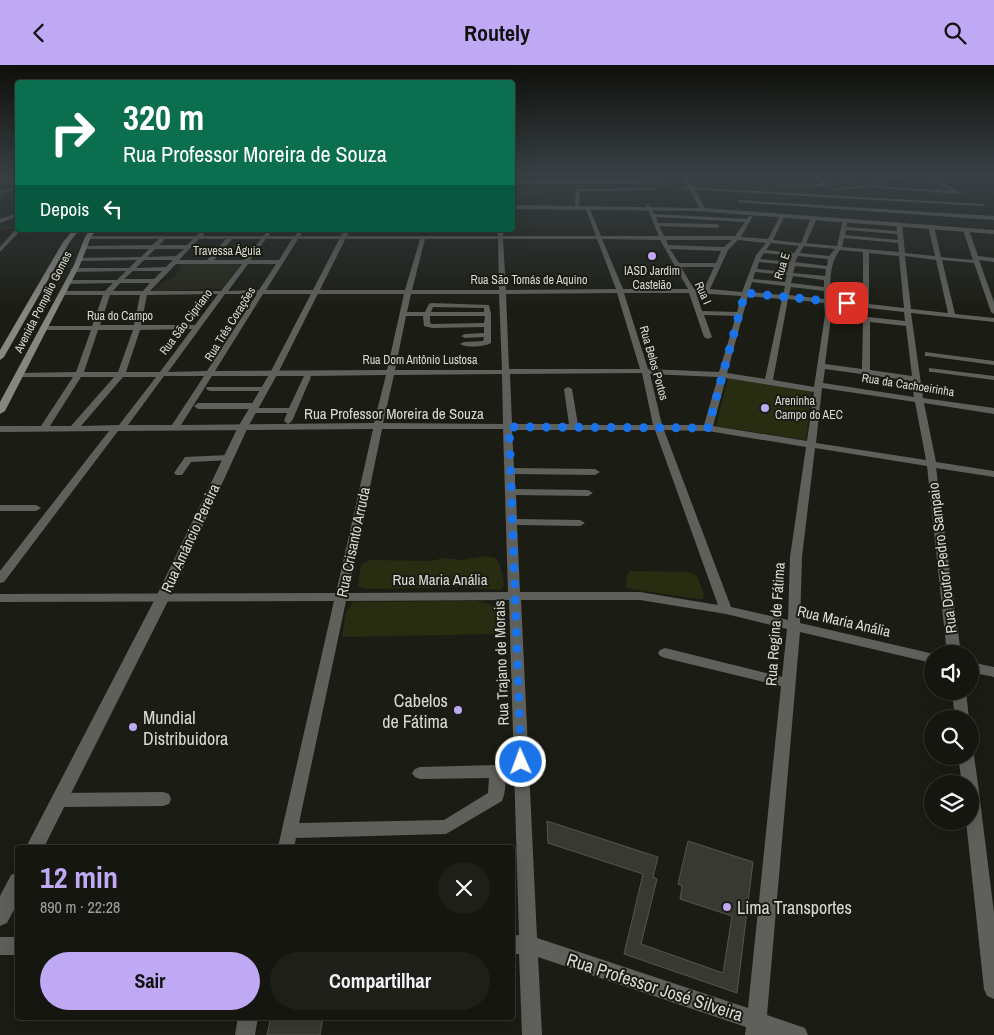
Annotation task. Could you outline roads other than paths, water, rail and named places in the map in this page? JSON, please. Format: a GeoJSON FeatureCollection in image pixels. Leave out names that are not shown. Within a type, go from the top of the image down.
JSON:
{"type":"FeatureCollection","features":[{"type":"Feature","properties":{"kind":"main road","name":"Avenida Pompílio Gomes"},"geometry":{"type":"LineString","coordinates":[[0,357],[66,242],[74,232]]}},
{"type":"Feature","properties":{"kind":"main road","name":"Avenida Pompílio Gomes"},"geometry":{"type":"LineString","coordinates":[[0,411],[80,259],[92,232]]}},
{"type":"Feature","properties":{"kind":"street","name":"Rua Belos Portos"},"geometry":{"type":"LineString","coordinates":[[589,220],[620,291],[645,371],[658,427],[726,610]]}},
{"type":"Feature","properties":{"kind":"street","name":"Rua I"},"geometry":{"type":"LineString","coordinates":[[654,220],[666,247],[692,291],[708,337]]}},
{"type":"Feature","properties":{"kind":"street"},"geometry":{"type":"LineString","coordinates":[[716,299],[709,291],[718,265],[725,249],[737,238],[748,221],[736,220]]}},
{"type":"Feature","properties":{"kind":"street"},"geometry":{"type":"LineString","coordinates":[[708,428],[753,270],[781,220]]}},
{"type":"Feature","properties":{"kind":"street","name":"Rua E"},"geometry":{"type":"LineString","coordinates":[[769,382],[790,274],[813,220]]}},
{"type":"Feature","properties":{"kind":"street"},"geometry":{"type":"LineString","coordinates":[[828,278],[839,248],[845,220]]}},
{"type":"Feature","properties":{"kind":"street"},"geometry":{"type":"LineString","coordinates":[[848,220],[994,231]]}},
{"type":"Feature","properties":{"kind":"street"},"geometry":{"type":"LineString","coordinates":[[871,222],[994,231]]}},
{"type":"Feature","properties":{"kind":"street"},"geometry":{"type":"LineString","coordinates":[[655,224],[723,227],[726,238]]}},
{"type":"Feature","properties":{"kind":"street","name":"Rua Doutor Pedro Sampaio"},"geometry":{"type":"LineString","coordinates":[[899,224],[909,324],[919,400],[931,463],[953,645]]}},
{"type":"Feature","properties":{"kind":"street"},"geometry":{"type":"LineString","coordinates":[[687,225],[693,238]]}},
{"type":"Feature","properties":{"kind":"street"},"geometry":{"type":"LineString","coordinates":[[704,225],[712,238]]}},
{"type":"Feature","properties":{"kind":"street"},"geometry":{"type":"LineString","coordinates":[[931,226],[952,315]]}},
{"type":"Feature","properties":{"kind":"street"},"geometry":{"type":"LineString","coordinates":[[735,228],[744,228]]}},
{"type":"Feature","properties":{"kind":"street"},"geometry":{"type":"LineString","coordinates":[[843,228],[899,233]]}},
{"type":"Feature","properties":{"kind":"street"},"geometry":{"type":"LineString","coordinates":[[966,229],[994,312]]}},
{"type":"Feature","properties":{"kind":"street"},"geometry":{"type":"LineString","coordinates":[[0,250],[15,232]]}},
{"type":"Feature","properties":{"kind":"street"},"geometry":{"type":"LineString","coordinates":[[123,237],[129,232]]}},
{"type":"Feature","properties":{"kind":"street"},"geometry":{"type":"LineString","coordinates":[[74,428],[122,373],[137,327],[146,290],[204,232]]}},
{"type":"Feature","properties":{"kind":"street","name":"Rua São Cipriano"},"geometry":{"type":"LineString","coordinates":[[0,579],[164,372],[244,262],[268,232]]}},
{"type":"Feature","properties":{"kind":"street"},"geometry":{"type":"LineString","coordinates":[[80,259],[141,258],[231,237],[299,234],[501,234],[737,238],[902,255],[977,260],[994,259]]}},
{"type":"Feature","properties":{"kind":"street","name":"Rua Três Corações"},"geometry":{"type":"LineString","coordinates":[[175,428],[212,373],[299,234]]}},
{"type":"Feature","properties":{"kind":"street","name":"Rua Amâncio Pereira"},"geometry":{"type":"LineString","coordinates":[[36,845],[162,597],[243,427],[274,373],[345,234]]}},
{"type":"Feature","properties":{"kind":"street","name":"Rua Trajano de Morais"},"geometry":{"type":"LineString","coordinates":[[501,234],[516,595],[520,945],[532,1035]]}},
{"type":"Feature","properties":{"kind":"street","name":"Rua Crisanto Arruda"},"geometry":{"type":"LineString","coordinates":[[286,845],[408,292],[427,235]]}},
{"type":"Feature","properties":{"kind":"street"},"geometry":{"type":"LineString","coordinates":[[841,236],[900,241]]}},
{"type":"Feature","properties":{"kind":"street"},"geometry":{"type":"LineString","coordinates":[[88,237],[123,237],[191,245]]}},
{"type":"Feature","properties":{"kind":"street"},"geometry":{"type":"LineString","coordinates":[[209,262],[231,237]]}},
{"type":"Feature","properties":{"kind":"street"},"geometry":{"type":"LineString","coordinates":[[44,428],[80,373],[94,327],[109,290],[159,242]]}},
{"type":"Feature","properties":{"kind":"street"},"geometry":{"type":"LineString","coordinates":[[84,247],[159,242],[191,245]]}},
{"type":"Feature","properties":{"kind":"street"},"geometry":{"type":"LineString","coordinates":[[666,247],[725,249]]}},
{"type":"Feature","properties":{"kind":"street"},"geometry":{"type":"LineString","coordinates":[[866,251],[866,306]]}},
{"type":"Feature","properties":{"kind":"street","name":"Travessa Águia"},"geometry":{"type":"LineString","coordinates":[[141,258],[209,262],[280,262]]}},
{"type":"Feature","properties":{"kind":"street"},"geometry":{"type":"LineString","coordinates":[[676,265],[718,265]]}},
{"type":"Feature","properties":{"kind":"street"},"geometry":{"type":"LineString","coordinates":[[128,272],[167,269]]}},
{"type":"Feature","properties":{"kind":"street"},"geometry":{"type":"LineString","coordinates":[[73,270],[160,275]]}},
{"type":"Feature","properties":{"kind":"street"},"geometry":{"type":"LineString","coordinates":[[753,270],[828,278]]}},
{"type":"Feature","properties":{"kind":"street"},"geometry":{"type":"LineString","coordinates":[[753,270],[828,278]]}},
{"type":"Feature","properties":{"kind":"street"},"geometry":{"type":"LineString","coordinates":[[753,270],[828,278]]}},
{"type":"Feature","properties":{"kind":"street"},"geometry":{"type":"LineString","coordinates":[[753,270],[828,278]]}},
{"type":"Feature","properties":{"kind":"street","name":"Rua São Tomás de Aquino"},"geometry":{"type":"LineString","coordinates":[[62,293],[109,290],[224,292],[709,291],[753,270],[828,278],[866,306],[994,321]]}},
{"type":"Feature","properties":{"kind":"street","name":"Rua Regina de Fátima"},"geometry":{"type":"LineString","coordinates":[[755,1028],[794,626],[796,557],[828,315],[828,278]]}},
{"type":"Feature","properties":{"kind":"street"},"geometry":{"type":"LineString","coordinates":[[68,282],[155,281]]}},
{"type":"Feature","properties":{"kind":"street"},"geometry":{"type":"LineString","coordinates":[[699,313],[721,310],[740,314]]}},
{"type":"Feature","properties":{"kind":"street"},"geometry":{"type":"LineString","coordinates":[[403,314],[488,314],[487,343],[464,344]]}},
{"type":"Feature","properties":{"kind":"street"},"geometry":{"type":"LineString","coordinates":[[426,314],[426,325],[488,325]]}},
{"type":"Feature","properties":{"kind":"street"},"geometry":{"type":"LineString","coordinates":[[828,315],[909,324]]}},
{"type":"Feature","properties":{"kind":"street"},"geometry":{"type":"LineString","coordinates":[[866,372],[867,319]]}},
{"type":"Feature","properties":{"kind":"street","name":"Rua do Campo"},"geometry":{"type":"LineString","coordinates":[[43,328],[198,327]]}},
{"type":"Feature","properties":{"kind":"street"},"geometry":{"type":"LineString","coordinates":[[465,335],[488,335]]}},
{"type":"Feature","properties":{"kind":"street"},"geometry":{"type":"LineString","coordinates":[[928,354],[994,363]]}},
{"type":"Feature","properties":{"kind":"street"},"geometry":{"type":"LineString","coordinates":[[821,366],[917,379]]}},
{"type":"Feature","properties":{"kind":"street"},"geometry":{"type":"LineString","coordinates":[[932,370],[994,378]]}},
{"type":"Feature","properties":{"kind":"street","name":"Rua Dom Antônio Lustosa"},"geometry":{"type":"LineString","coordinates":[[20,375],[164,372],[645,371],[722,375],[819,387]]}},
{"type":"Feature","properties":{"kind":"street"},"geometry":{"type":"LineString","coordinates":[[288,421],[308,377]]}},
{"type":"Feature","properties":{"kind":"street","name":"Rua da Cachoeirinha"},"geometry":{"type":"LineString","coordinates":[[819,387],[994,411]]}},
{"type":"Feature","properties":{"kind":"street"},"geometry":{"type":"LineString","coordinates":[[210,389],[264,389]]}},
{"type":"Feature","properties":{"kind":"street"},"geometry":{"type":"LineString","coordinates":[[568,389],[574,427]]}},
{"type":"Feature","properties":{"kind":"street"},"geometry":{"type":"LineString","coordinates":[[198,406],[292,411]]}},
{"type":"Feature","properties":{"kind":"street","name":"Rua Professor Moreira de Souza"},"geometry":{"type":"LineString","coordinates":[[0,429],[243,427],[708,428],[994,474]]}},
{"type":"Feature","properties":{"kind":"street"},"geometry":{"type":"LineString","coordinates":[[179,473],[188,459],[228,458]]}},
{"type":"Feature","properties":{"kind":"street"},"geometry":{"type":"LineString","coordinates":[[511,471],[594,472]]}},
{"type":"Feature","properties":{"kind":"street"},"geometry":{"type":"LineString","coordinates":[[512,492],[588,493]]}},
{"type":"Feature","properties":{"kind":"street"},"geometry":{"type":"LineString","coordinates":[[0,509],[36,508]]}},
{"type":"Feature","properties":{"kind":"street"},"geometry":{"type":"LineString","coordinates":[[513,522],[580,523]]}},
{"type":"Feature","properties":{"kind":"street","name":"Rua Maria Anália"},"geometry":{"type":"LineString","coordinates":[[0,598],[640,596],[726,610],[924,656]]}},
{"type":"Feature","properties":{"kind":"street"},"geometry":{"type":"LineString","coordinates":[[666,653],[788,683]]}},
{"type":"Feature","properties":{"kind":"street"},"geometry":{"type":"LineString","coordinates":[[979,669],[994,672]]}},
{"type":"Feature","properties":{"kind":"street"},"geometry":{"type":"LineString","coordinates":[[289,831],[446,827],[496,796],[497,771],[420,773]]}},
{"type":"Feature","properties":{"kind":"street"},"geometry":{"type":"LineString","coordinates":[[59,800],[163,799]]}},
{"type":"Feature","properties":{"kind":"street"},"geometry":{"type":"LineString","coordinates":[[975,830],[994,989]]}},
{"type":"Feature","properties":{"kind":"street"},"geometry":{"type":"LineString","coordinates":[[0,916],[15,887]]}},
{"type":"Feature","properties":{"kind":"street","name":"Rua Professor José Silveira"},"geometry":{"type":"LineString","coordinates":[[520,945],[755,1028],[798,1035]]}},
{"type":"Feature","properties":{"kind":"street"},"geometry":{"type":"LineString","coordinates":[[0,946],[15,946]]}},
{"type":"Feature","properties":{"kind":"street"},"geometry":{"type":"LineString","coordinates":[[245,1035],[248,1020]]}},
{"type":"Feature","properties":{"kind":"waterway"},"geometry":{"type":"LineString","coordinates":[[0,228],[15,227]]}},
{"type":"Feature","properties":{"kind":"place","name":"IASD Jardim Castelão"},"geometry":{"type":"Point","coordinates":[652,256]}},
{"type":"Feature","properties":{"kind":"place","name":"Areninha Campo do AEC"},"geometry":{"type":"Point","coordinates":[765,408]}},
{"type":"Feature","properties":{"kind":"place","name":"Cabelos de Fátima"},"geometry":{"type":"Point","coordinates":[458,710]}},
{"type":"Feature","properties":{"kind":"place","name":"Mundial Distribuidora"},"geometry":{"type":"Point","coordinates":[133,727]}},
{"type":"Feature","properties":{"kind":"place","name":"Lima Transportes"},"geometry":{"type":"Point","coordinates":[727,907]}}]}
